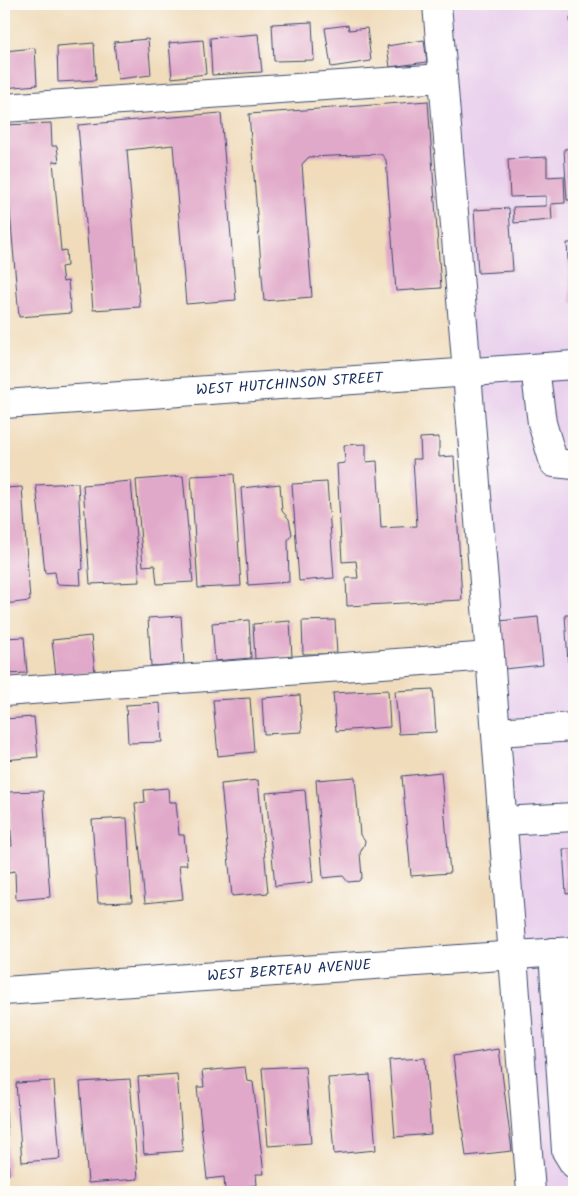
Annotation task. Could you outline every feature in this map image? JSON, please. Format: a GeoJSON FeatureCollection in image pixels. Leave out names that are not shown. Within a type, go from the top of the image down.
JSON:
{"type":"FeatureCollection","features":[{"type":"Feature","properties":{"kind":"street"},"geometry":{"type":"LineString","coordinates":[[437,4],[531,1192]]}},
{"type":"Feature","properties":{"kind":"street"},"geometry":{"type":"LineString","coordinates":[[4,108],[443,78]]}},
{"type":"Feature","properties":{"kind":"street","name":"WEST HUTCHINSON STREET"},"geometry":{"type":"LineString","coordinates":[[4,404],[574,365]]}},
{"type":"Feature","properties":{"kind":"street"},"geometry":{"type":"LineString","coordinates":[[534,368],[542,423],[554,463],[574,465]]}},
{"type":"Feature","properties":{"kind":"street"},"geometry":{"type":"LineString","coordinates":[[4,692],[490,656]]}},
{"type":"Feature","properties":{"kind":"street"},"geometry":{"type":"LineString","coordinates":[[496,732],[574,727]]}},
{"type":"Feature","properties":{"kind":"street"},"geometry":{"type":"LineString","coordinates":[[503,821],[574,817]]}},
{"type":"Feature","properties":{"kind":"street"},"geometry":{"type":"LineString","coordinates":[[563,952],[566,1150],[574,1164]]}},
{"type":"Feature","properties":{"kind":"street","name":"WEST BERTEAU AVENUE"},"geometry":{"type":"LineString","coordinates":[[4,991],[563,952]]}},
{"type":"Feature","properties":{"kind":"shaded area"},"geometry":{"type":"Polygon","coordinates":[[[425,4],[574,4],[574,1192],[523,1192],[425,4]]]}},
{"type":"Feature","properties":{"kind":"building"},"geometry":{"type":"Polygon","coordinates":[[[570,18],[574,18],[574,57],[573,57],[570,18]]]}},
{"type":"Feature","properties":{"kind":"building"},"geometry":{"type":"Polygon","coordinates":[[[312,22],[314,60],[274,61],[272,24],[312,22]]]}},
{"type":"Feature","properties":{"kind":"building"},"geometry":{"type":"Polygon","coordinates":[[[348,25],[349,30],[367,28],[371,61],[331,67],[325,28],[348,25]]]}},
{"type":"Feature","properties":{"kind":"building"},"geometry":{"type":"Polygon","coordinates":[[[258,34],[262,72],[212,75],[210,38],[258,34]]]}},
{"type":"Feature","properties":{"kind":"building"},"geometry":{"type":"Polygon","coordinates":[[[148,39],[151,75],[118,79],[114,42],[148,39]]]}},
{"type":"Feature","properties":{"kind":"building"},"geometry":{"type":"Polygon","coordinates":[[[203,40],[206,74],[172,78],[169,43],[203,40]]]}},
{"type":"Feature","properties":{"kind":"building"},"geometry":{"type":"Polygon","coordinates":[[[424,40],[427,62],[390,67],[387,46],[424,40]]]}},
{"type":"Feature","properties":{"kind":"building"},"geometry":{"type":"Polygon","coordinates":[[[94,43],[96,80],[58,82],[57,46],[94,43]]]}},
{"type":"Feature","properties":{"kind":"building"},"geometry":{"type":"Polygon","coordinates":[[[35,48],[37,85],[4,88],[4,51],[35,48]]]}},
{"type":"Feature","properties":{"kind":"building"},"geometry":{"type":"Polygon","coordinates":[[[428,101],[441,288],[396,291],[386,160],[381,154],[309,157],[302,164],[312,297],[264,301],[249,114],[428,101]]]}},
{"type":"Feature","properties":{"kind":"building"},"geometry":{"type":"Polygon","coordinates":[[[221,113],[236,300],[186,304],[173,145],[127,150],[140,307],[93,310],[78,125],[221,113]]]}},
{"type":"Feature","properties":{"kind":"building"},"geometry":{"type":"Polygon","coordinates":[[[51,123],[52,146],[57,146],[59,162],[53,161],[61,251],[66,250],[67,266],[61,267],[63,282],[68,281],[71,313],[19,317],[6,166],[4,167],[4,125],[51,123]]]}},
{"type":"Feature","properties":{"kind":"building"},"geometry":{"type":"Polygon","coordinates":[[[574,148],[574,200],[567,200],[564,149],[574,148]]]}},
{"type":"Feature","properties":{"kind":"building"},"geometry":{"type":"Polygon","coordinates":[[[547,157],[547,177],[564,176],[565,203],[551,204],[552,220],[514,223],[513,207],[546,206],[546,196],[510,197],[508,159],[547,157]]]}},
{"type":"Feature","properties":{"kind":"building"},"geometry":{"type":"Polygon","coordinates":[[[509,208],[513,271],[478,273],[474,210],[509,208]]]}},
{"type":"Feature","properties":{"kind":"building"},"geometry":{"type":"Polygon","coordinates":[[[567,243],[574,243],[574,303],[571,303],[567,243]]]}},
{"type":"Feature","properties":{"kind":"building"},"geometry":{"type":"Polygon","coordinates":[[[439,437],[439,457],[454,456],[462,600],[347,606],[346,578],[358,578],[356,561],[342,562],[337,464],[345,463],[344,445],[366,444],[366,462],[377,461],[381,528],[417,526],[413,459],[421,459],[420,438],[439,437]]]}},
{"type":"Feature","properties":{"kind":"building"},"geometry":{"type":"Polygon","coordinates":[[[234,474],[241,586],[198,588],[191,476],[234,474]]]}},
{"type":"Feature","properties":{"kind":"building"},"geometry":{"type":"Polygon","coordinates":[[[183,476],[193,582],[157,584],[155,565],[143,566],[136,480],[183,476]]]}},
{"type":"Feature","properties":{"kind":"building"},"geometry":{"type":"Polygon","coordinates":[[[131,481],[140,582],[90,584],[83,485],[131,481]]]}},
{"type":"Feature","properties":{"kind":"building"},"geometry":{"type":"Polygon","coordinates":[[[327,482],[334,578],[299,581],[292,484],[327,482]]]}},
{"type":"Feature","properties":{"kind":"building"},"geometry":{"type":"Polygon","coordinates":[[[78,483],[83,569],[80,570],[81,585],[57,584],[55,572],[45,573],[36,485],[78,483]]]}},
{"type":"Feature","properties":{"kind":"building"},"geometry":{"type":"Polygon","coordinates":[[[280,484],[282,511],[289,519],[292,534],[288,540],[289,582],[248,585],[241,488],[280,484]]]}},
{"type":"Feature","properties":{"kind":"building"},"geometry":{"type":"Polygon","coordinates":[[[22,487],[30,601],[4,604],[4,488],[22,487]]]}},
{"type":"Feature","properties":{"kind":"building"},"geometry":{"type":"Polygon","coordinates":[[[565,615],[574,615],[574,662],[568,662],[565,615]]]}},
{"type":"Feature","properties":{"kind":"building"},"geometry":{"type":"Polygon","coordinates":[[[181,616],[184,664],[151,666],[148,618],[181,616]]]}},
{"type":"Feature","properties":{"kind":"building"},"geometry":{"type":"Polygon","coordinates":[[[538,617],[543,665],[504,669],[499,621],[538,617]]]}},
{"type":"Feature","properties":{"kind":"building"},"geometry":{"type":"Polygon","coordinates":[[[249,620],[251,658],[215,661],[212,623],[249,620]]]}},
{"type":"Feature","properties":{"kind":"building"},"geometry":{"type":"Polygon","coordinates":[[[335,620],[337,654],[303,654],[302,621],[335,620]]]}},
{"type":"Feature","properties":{"kind":"building"},"geometry":{"type":"Polygon","coordinates":[[[290,621],[292,657],[255,659],[253,624],[290,621]]]}},
{"type":"Feature","properties":{"kind":"building"},"geometry":{"type":"Polygon","coordinates":[[[91,636],[95,672],[56,676],[52,640],[91,636]]]}},
{"type":"Feature","properties":{"kind":"building"},"geometry":{"type":"Polygon","coordinates":[[[24,637],[27,673],[4,674],[4,638],[24,637]]]}},
{"type":"Feature","properties":{"kind":"building"},"geometry":{"type":"Polygon","coordinates":[[[433,689],[436,732],[399,734],[395,691],[433,689]]]}},
{"type":"Feature","properties":{"kind":"building"},"geometry":{"type":"Polygon","coordinates":[[[388,690],[390,727],[336,731],[333,693],[388,690]]]}},
{"type":"Feature","properties":{"kind":"building"},"geometry":{"type":"Polygon","coordinates":[[[300,695],[302,732],[264,734],[262,698],[300,695]]]}},
{"type":"Feature","properties":{"kind":"building"},"geometry":{"type":"Polygon","coordinates":[[[250,698],[254,752],[218,756],[213,700],[250,698]]]}},
{"type":"Feature","properties":{"kind":"building"},"geometry":{"type":"Polygon","coordinates":[[[160,703],[162,742],[128,743],[126,705],[160,703]]]}},
{"type":"Feature","properties":{"kind":"building"},"geometry":{"type":"Polygon","coordinates":[[[34,717],[38,757],[4,760],[4,719],[34,717]]]}},
{"type":"Feature","properties":{"kind":"building"},"geometry":{"type":"Polygon","coordinates":[[[441,772],[450,873],[411,876],[402,776],[441,772]]]}},
{"type":"Feature","properties":{"kind":"building"},"geometry":{"type":"Polygon","coordinates":[[[355,777],[360,835],[365,841],[360,853],[362,877],[359,881],[348,882],[343,876],[323,878],[316,780],[355,777]]]}},
{"type":"Feature","properties":{"kind":"building"},"geometry":{"type":"Polygon","coordinates":[[[258,780],[268,893],[232,896],[221,784],[258,780]]]}},
{"type":"Feature","properties":{"kind":"building"},"geometry":{"type":"Polygon","coordinates":[[[168,788],[169,802],[176,802],[179,835],[184,835],[187,865],[179,865],[183,899],[145,903],[135,803],[145,802],[144,790],[168,788]]]}},
{"type":"Feature","properties":{"kind":"building"},"geometry":{"type":"Polygon","coordinates":[[[305,790],[313,882],[275,886],[266,793],[305,790]]]}},
{"type":"Feature","properties":{"kind":"building"},"geometry":{"type":"Polygon","coordinates":[[[43,791],[50,897],[16,900],[15,871],[9,872],[7,847],[12,846],[8,792],[43,791]]]}},
{"type":"Feature","properties":{"kind":"building"},"geometry":{"type":"Polygon","coordinates":[[[127,818],[132,902],[98,903],[92,820],[127,818]]]}},
{"type":"Feature","properties":{"kind":"building"},"geometry":{"type":"Polygon","coordinates":[[[563,849],[574,849],[574,893],[566,894],[563,849]]]}},
{"type":"Feature","properties":{"kind":"building"},"geometry":{"type":"Polygon","coordinates":[[[4,882],[6,898],[4,899],[4,882]]]}},
{"type":"Feature","properties":{"kind":"building"},"geometry":{"type":"Polygon","coordinates":[[[499,1049],[512,1151],[466,1156],[453,1056],[499,1049]]]}},
{"type":"Feature","properties":{"kind":"building"},"geometry":{"type":"Polygon","coordinates":[[[425,1058],[431,1134],[395,1137],[389,1060],[425,1058]]]}},
{"type":"Feature","properties":{"kind":"building"},"geometry":{"type":"Polygon","coordinates":[[[305,1066],[311,1143],[268,1146],[262,1068],[305,1066]]]}},
{"type":"Feature","properties":{"kind":"building"},"geometry":{"type":"Polygon","coordinates":[[[245,1067],[247,1081],[253,1082],[264,1174],[256,1174],[257,1185],[225,1190],[224,1177],[207,1179],[197,1087],[204,1087],[202,1071],[245,1067]]]}},
{"type":"Feature","properties":{"kind":"building"},"geometry":{"type":"Polygon","coordinates":[[[177,1074],[183,1151],[144,1154],[138,1077],[177,1074]]]}},
{"type":"Feature","properties":{"kind":"building"},"geometry":{"type":"Polygon","coordinates":[[[370,1075],[376,1150],[334,1154],[328,1078],[370,1075]]]}},
{"type":"Feature","properties":{"kind":"building"},"geometry":{"type":"Polygon","coordinates":[[[130,1079],[138,1179],[88,1183],[80,1082],[130,1079]]]}},
{"type":"Feature","properties":{"kind":"building"},"geometry":{"type":"Polygon","coordinates":[[[54,1081],[60,1159],[22,1162],[16,1083],[54,1081]]]}},
{"type":"Feature","properties":{"kind":"building"},"geometry":{"type":"Polygon","coordinates":[[[5,1092],[9,1175],[4,1175],[5,1092]]]}}]}
